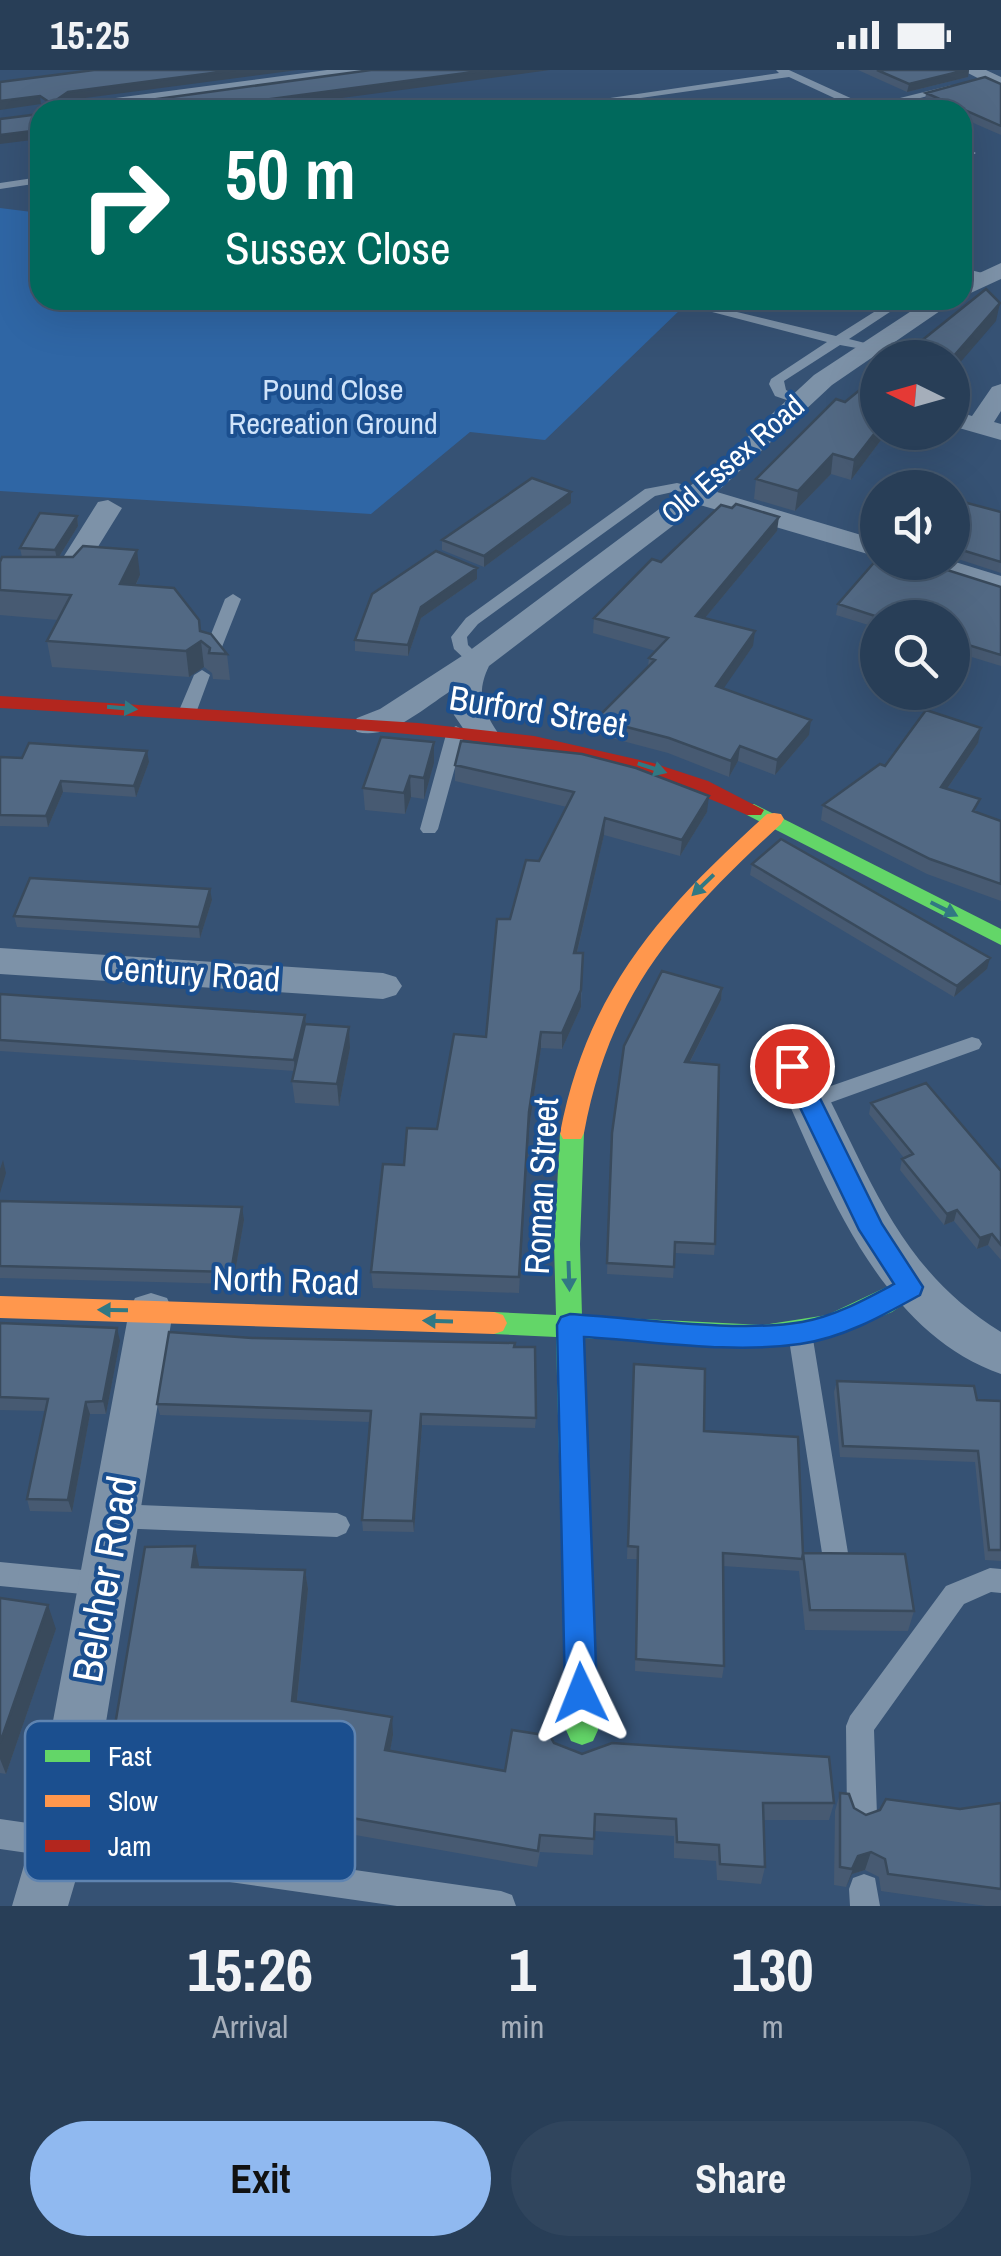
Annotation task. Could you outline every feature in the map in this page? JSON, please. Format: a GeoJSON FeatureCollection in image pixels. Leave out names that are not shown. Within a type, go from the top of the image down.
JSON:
{"type":"FeatureCollection","features":[{"type":"Feature","properties":{"kind":"street"},"geometry":{"type":"LineString","coordinates":[[145,100],[370,70]]}},
{"type":"Feature","properties":{"kind":"street"},"geometry":{"type":"LineString","coordinates":[[972,285],[995,273]]}},
{"type":"Feature","properties":{"kind":"street","name":"Old Essex Road"},"geometry":{"type":"LineString","coordinates":[[881,340],[928,310]]}},
{"type":"Feature","properties":{"kind":"street","name":"Old Essex Road"},"geometry":{"type":"LineString","coordinates":[[368,725],[392,716],[476,661],[699,493],[745,456],[798,400],[860,354]]}},
{"type":"Feature","properties":{"kind":"street"},"geometry":{"type":"LineString","coordinates":[[824,380],[860,390]]}},
{"type":"Feature","properties":{"kind":"street"},"geometry":{"type":"LineString","coordinates":[[977,425],[1001,392]]}},
{"type":"Feature","properties":{"kind":"street"},"geometry":{"type":"LineString","coordinates":[[699,493],[860,543]]}},
{"type":"Feature","properties":{"kind":"street"},"geometry":{"type":"LineString","coordinates":[[0,570],[68,573],[108,508]]}},
{"type":"Feature","properties":{"kind":"street"},"geometry":{"type":"LineString","coordinates":[[970,576],[1001,585]]}},
{"type":"Feature","properties":{"kind":"street"},"geometry":{"type":"LineString","coordinates":[[469,732],[463,694],[476,661]]}},
{"type":"Feature","properties":{"kind":"street","name":"Burford Street"},"geometry":{"type":"LineString","coordinates":[[0,698],[469,732],[623,758],[700,785],[774,819],[1001,938]]}},
{"type":"Feature","properties":{"kind":"street","name":"Roman Street"},"geometry":{"type":"LineString","coordinates":[[582,1730],[567,1204],[581,1085],[597,1034],[626,976],[663,925],[774,819]]}},
{"type":"Feature","properties":{"kind":"street","name":"Century Road"},"geometry":{"type":"LineString","coordinates":[[0,961],[383,986]]}},
{"type":"Feature","properties":{"kind":"street"},"geometry":{"type":"LineString","coordinates":[[801,1084],[872,1230],[910,1287],[942,1318],[1001,1355]]}},
{"type":"Feature","properties":{"kind":"street","name":"North Road"},"geometry":{"type":"LineString","coordinates":[[0,1307],[570,1325],[745,1335],[800,1333],[860,1316],[910,1287]]}},
{"type":"Feature","properties":{"kind":"street","name":"Belcher Road"},"geometry":{"type":"LineString","coordinates":[[79,1721],[151,1310]]}},
{"type":"Feature","properties":{"kind":"street","name":"Belcher Road"},"geometry":{"type":"LineString","coordinates":[[40,1906],[47,1881]]}},
{"type":"Feature","properties":{"kind":"lane"},"geometry":{"type":"LineString","coordinates":[[600,100],[786,72],[846,100]]}},
{"type":"Feature","properties":{"kind":"lane"},"geometry":{"type":"LineString","coordinates":[[905,100],[987,78]]}},
{"type":"Feature","properties":{"kind":"lane"},"geometry":{"type":"LineString","coordinates":[[0,186],[30,182]]}},
{"type":"Feature","properties":{"kind":"lane"},"geometry":{"type":"LineString","coordinates":[[712,310],[860,346]]}},
{"type":"Feature","properties":{"kind":"lane"},"geometry":{"type":"LineString","coordinates":[[798,400],[780,393],[778,379],[885,310]]}},
{"type":"Feature","properties":{"kind":"lane"},"geometry":{"type":"LineString","coordinates":[[212,652],[233,598]]}},
{"type":"Feature","properties":{"kind":"lane"},"geometry":{"type":"LineString","coordinates":[[187,713],[202,675]]}},
{"type":"Feature","properties":{"kind":"lane"},"geometry":{"type":"LineString","coordinates":[[429,829],[469,732]]}},
{"type":"Feature","properties":{"kind":"lane"},"geometry":{"type":"LineString","coordinates":[[801,1084],[972,1044]]}},
{"type":"Feature","properties":{"kind":"lane"},"geometry":{"type":"LineString","coordinates":[[800,1333],[835,1553]]}},
{"type":"Feature","properties":{"kind":"lane"},"geometry":{"type":"LineString","coordinates":[[115,1516],[337,1526]]}},
{"type":"Feature","properties":{"kind":"lane"},"geometry":{"type":"LineString","coordinates":[[0,1574],[103,1584]]}},
{"type":"Feature","properties":{"kind":"lane"},"geometry":{"type":"LineString","coordinates":[[862,1815],[860,1726],[955,1595],[990,1580],[1001,1582]]}},
{"type":"Feature","properties":{"kind":"lane"},"geometry":{"type":"LineString","coordinates":[[0,1834],[25,1838]]}},
{"type":"Feature","properties":{"kind":"lane"},"geometry":{"type":"LineString","coordinates":[[322,1881],[500,1906]]}},
{"type":"Feature","properties":{"kind":"green space","name":"Pound Close Recreation Ground"},"geometry":{"type":"Polygon","coordinates":[[[0,208],[30,212],[30,310],[680,310],[545,440],[470,432],[371,514],[0,491],[0,208]]]}},
{"type":"Feature","properties":{"kind":"building"},"geometry":{"type":"Polygon","coordinates":[[[94,70],[235,70],[68,92],[56,100],[40,96],[0,101],[0,82],[94,70]]]}},
{"type":"Feature","properties":{"kind":"building"},"geometry":{"type":"Polygon","coordinates":[[[371,70],[488,70],[263,100],[150,100],[371,70]]]}},
{"type":"Feature","properties":{"kind":"building"},"geometry":{"type":"Polygon","coordinates":[[[877,70],[966,70],[909,84],[877,70]]]}},
{"type":"Feature","properties":{"kind":"building"},"geometry":{"type":"Polygon","coordinates":[[[985,77],[1001,84],[1001,126],[972,113],[972,100],[942,100],[926,93],[985,77]]]}},
{"type":"Feature","properties":{"kind":"building"},"geometry":{"type":"Polygon","coordinates":[[[30,115],[30,131],[0,135],[0,119],[30,115]]]}},
{"type":"Feature","properties":{"kind":"building"},"geometry":{"type":"Polygon","coordinates":[[[986,289],[1000,303],[968,340],[922,340],[960,310],[972,310],[972,300],[986,289]]]}},
{"type":"Feature","properties":{"kind":"building"},"geometry":{"type":"Polygon","coordinates":[[[860,390],[862,450],[854,460],[833,454],[798,491],[756,479],[836,399],[845,402],[860,390]]]}},
{"type":"Feature","properties":{"kind":"building"},"geometry":{"type":"Polygon","coordinates":[[[532,478],[571,492],[484,556],[442,540],[532,478]]]}},
{"type":"Feature","properties":{"kind":"building"},"geometry":{"type":"Polygon","coordinates":[[[736,504],[779,517],[696,616],[755,631],[716,686],[811,720],[777,760],[740,746],[731,761],[669,738],[596,719],[655,660],[649,658],[668,638],[594,618],[652,559],[661,562],[721,505],[732,508],[736,504]]]}},
{"type":"Feature","properties":{"kind":"building"},"geometry":{"type":"Polygon","coordinates":[[[970,504],[1001,512],[1001,562],[970,553],[970,504]]]}},
{"type":"Feature","properties":{"kind":"building"},"geometry":{"type":"Polygon","coordinates":[[[40,513],[77,516],[55,550],[20,548],[40,513]]]}},
{"type":"Feature","properties":{"kind":"building"},"geometry":{"type":"Polygon","coordinates":[[[83,546],[137,550],[120,584],[174,588],[199,620],[200,631],[211,634],[227,654],[209,653],[210,648],[201,641],[186,651],[47,641],[71,595],[0,590],[0,562],[2,557],[73,557],[83,546]]]}},
{"type":"Feature","properties":{"kind":"building"},"geometry":{"type":"Polygon","coordinates":[[[436,551],[477,568],[421,607],[408,645],[355,640],[372,594],[436,551]]]}},
{"type":"Feature","properties":{"kind":"building"},"geometry":{"type":"Polygon","coordinates":[[[970,577],[1001,587],[1001,655],[970,646],[970,600],[860,600],[860,611],[838,604],[860,579],[970,577]]]}},
{"type":"Feature","properties":{"kind":"building"},"geometry":{"type":"Polygon","coordinates":[[[926,710],[981,728],[941,787],[980,799],[973,811],[1001,821],[1001,884],[930,859],[823,805],[880,764],[885,766],[926,710]]]}},
{"type":"Feature","properties":{"kind":"building"},"geometry":{"type":"Polygon","coordinates":[[[381,737],[434,742],[424,778],[410,776],[404,793],[363,788],[381,737]]]}},
{"type":"Feature","properties":{"kind":"building"},"geometry":{"type":"Polygon","coordinates":[[[461,741],[582,754],[636,768],[709,796],[682,840],[605,818],[574,953],[583,953],[581,990],[562,1033],[541,1032],[529,1112],[519,1277],[371,1272],[383,1164],[404,1165],[407,1128],[437,1129],[454,1034],[486,1037],[497,919],[510,919],[526,860],[539,861],[574,792],[455,765],[461,741]]]}},
{"type":"Feature","properties":{"kind":"building"},"geometry":{"type":"Polygon","coordinates":[[[29,743],[147,751],[134,786],[61,781],[46,816],[0,815],[0,757],[22,758],[29,743]]]}},
{"type":"Feature","properties":{"kind":"building"},"geometry":{"type":"Polygon","coordinates":[[[781,839],[990,958],[957,986],[752,864],[781,839]]]}},
{"type":"Feature","properties":{"kind":"building"},"geometry":{"type":"Polygon","coordinates":[[[30,878],[210,889],[199,927],[14,916],[30,878]]]}},
{"type":"Feature","properties":{"kind":"building"},"geometry":{"type":"Polygon","coordinates":[[[662,971],[722,988],[685,1062],[719,1065],[715,1244],[675,1242],[674,1267],[607,1263],[612,1133],[624,1046],[662,971]]]}},
{"type":"Feature","properties":{"kind":"building"},"geometry":{"type":"Polygon","coordinates":[[[0,994],[305,1015],[294,1060],[0,1040],[0,994]]]}},
{"type":"Feature","properties":{"kind":"building"},"geometry":{"type":"Polygon","coordinates":[[[305,1024],[349,1027],[337,1084],[292,1081],[305,1024]]]}},
{"type":"Feature","properties":{"kind":"building"},"geometry":{"type":"Polygon","coordinates":[[[926,1083],[1001,1171],[1001,1245],[992,1234],[980,1238],[957,1210],[947,1214],[902,1159],[913,1154],[871,1103],[926,1083]]]}},
{"type":"Feature","properties":{"kind":"building"},"geometry":{"type":"Polygon","coordinates":[[[0,1201],[242,1207],[231,1272],[0,1266],[0,1201]]]}},
{"type":"Feature","properties":{"kind":"building"},"geometry":{"type":"Polygon","coordinates":[[[0,1323],[117,1328],[103,1401],[86,1402],[68,1500],[27,1499],[48,1399],[0,1397],[0,1323]]]}},
{"type":"Feature","properties":{"kind":"building"},"geometry":{"type":"Polygon","coordinates":[[[169,1332],[252,1338],[515,1343],[514,1347],[535,1347],[536,1418],[421,1414],[413,1521],[362,1520],[371,1411],[157,1404],[169,1332]]]}},
{"type":"Feature","properties":{"kind":"building"},"geometry":{"type":"Polygon","coordinates":[[[634,1364],[705,1369],[704,1431],[798,1437],[802,1559],[723,1553],[724,1666],[636,1659],[638,1547],[628,1546],[634,1364]]]}},
{"type":"Feature","properties":{"kind":"building"},"geometry":{"type":"Polygon","coordinates":[[[837,1381],[974,1386],[977,1400],[1001,1401],[1001,1550],[989,1550],[978,1451],[843,1446],[837,1381]]]}},
{"type":"Feature","properties":{"kind":"building"},"geometry":{"type":"Polygon","coordinates":[[[195,1546],[192,1567],[305,1570],[292,1701],[392,1717],[385,1750],[505,1771],[512,1730],[550,1736],[554,1743],[582,1754],[612,1743],[829,1757],[834,1803],[763,1803],[765,1867],[720,1864],[719,1845],[677,1842],[676,1819],[595,1814],[594,1839],[540,1835],[538,1851],[355,1819],[355,1721],[116,1721],[145,1547],[195,1546]]]}},
{"type":"Feature","properties":{"kind":"building"},"geometry":{"type":"Polygon","coordinates":[[[803,1553],[905,1554],[914,1611],[810,1610],[803,1553]]]}},
{"type":"Feature","properties":{"kind":"building"},"geometry":{"type":"Polygon","coordinates":[[[0,1598],[48,1605],[0,1743],[0,1598]]]}},
{"type":"Feature","properties":{"kind":"building"},"geometry":{"type":"Polygon","coordinates":[[[840,1793],[849,1794],[854,1808],[866,1815],[880,1810],[886,1799],[960,1809],[1001,1803],[1001,1889],[888,1874],[885,1859],[871,1852],[858,1856],[852,1869],[840,1867],[840,1793]]]}},
{"type":"Feature","properties":{"kind":"traffic: fast"},"geometry":{"type":"LineString","coordinates":[[754,810],[1001,938]]}},
{"type":"Feature","properties":{"kind":"traffic: fast"},"geometry":{"type":"LineString","coordinates":[[572,1133],[567,1244],[582,1730]]}},
{"type":"Feature","properties":{"kind":"traffic: fast"},"geometry":{"type":"LineString","coordinates":[[494,1323],[763,1336],[829,1326],[883,1304],[910,1287]]}},
{"type":"Feature","properties":{"kind":"traffic: slow"},"geometry":{"type":"LineString","coordinates":[[572,1133],[581,1084],[597,1039],[643,958],[704,885],[774,819]]}},
{"type":"Feature","properties":{"kind":"traffic: slow"},"geometry":{"type":"LineString","coordinates":[[0,1307],[494,1323]]}},
{"type":"Feature","properties":{"kind":"traffic: jam"},"geometry":{"type":"LineString","coordinates":[[0,702],[418,729],[534,742],[646,767],[754,810]]}},
{"type":"Feature","properties":{"kind":"route"},"geometry":{"type":"LineString","coordinates":[[581,1693],[570,1325],[763,1336],[800,1333],[860,1316],[910,1287],[872,1230],[792,1066]]}}]}
